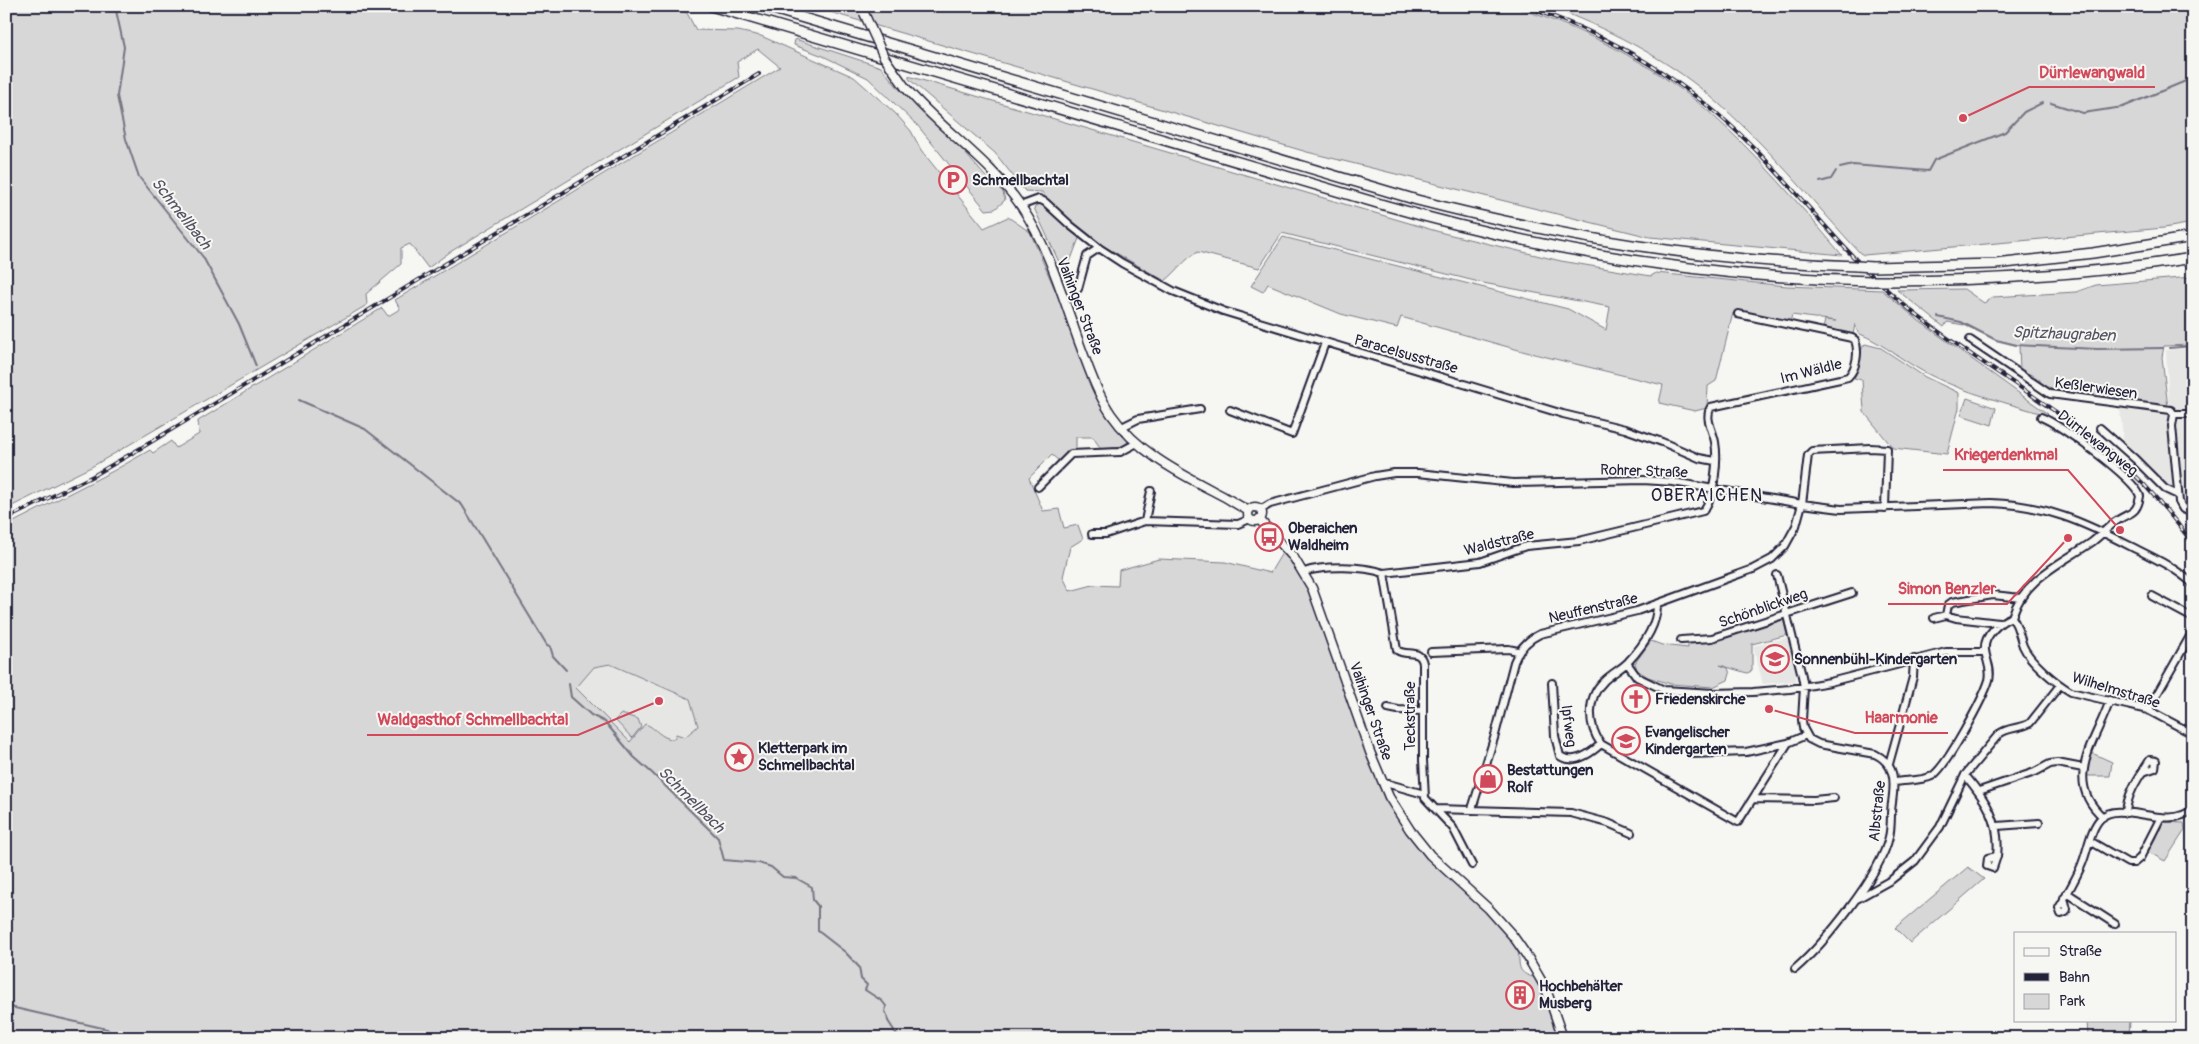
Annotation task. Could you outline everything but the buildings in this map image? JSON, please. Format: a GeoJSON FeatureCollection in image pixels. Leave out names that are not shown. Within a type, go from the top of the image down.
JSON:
{"type":"FeatureCollection","features":[{"type":"Feature","properties":{"kind":"highway"},"geometry":{"type":"LineString","coordinates":[[711,6],[1472,229],[1548,246],[1674,267],[1800,278],[1873,281],[2047,276],[2133,267],[2193,258]]}},
{"type":"Feature","properties":{"kind":"highway"},"geometry":{"type":"LineString","coordinates":[[764,6],[1417,200],[1558,233],[1678,253],[1776,262],[1873,267],[1996,264],[2093,253],[2193,236]]}},
{"type":"Feature","properties":{"kind":"main road","name":"Vaihinger Straße"},"geometry":{"type":"LineString","coordinates":[[863,10],[884,58],[906,87],[933,116],[992,170],[1020,206],[1048,259],[1095,384],[1112,415],[1137,443],[1162,462],[1249,511]]}},
{"type":"Feature","properties":{"kind":"main road"},"geometry":{"type":"LineString","coordinates":[[1254,507],[1260,510],[1262,513],[1260,519],[1256,521],[1250,519],[1249,511],[1254,507]]}},
{"type":"Feature","properties":{"kind":"main road","name":"Vaihinger Straße"},"geometry":{"type":"LineString","coordinates":[[1260,519],[1284,545],[1304,572],[1313,590],[1382,784],[1402,818],[1430,855],[1498,918],[1527,956],[1546,989],[1563,1038]]}},
{"type":"Feature","properties":{"kind":"street","name":"Paracelsusstraße"},"geometry":{"type":"LineString","coordinates":[[1020,206],[1039,199],[1045,202],[1099,248],[1145,277],[1197,302],[1325,343],[1564,414],[1625,429],[1699,458],[1715,461]]}},
{"type":"Feature","properties":{"kind":"street"},"geometry":{"type":"LineString","coordinates":[[1078,289],[1087,256],[1099,248]]}},
{"type":"Feature","properties":{"kind":"street","name":"Im Wäldle"},"geometry":{"type":"LineString","coordinates":[[1713,406],[1848,377],[1855,365],[1857,348],[1856,340],[1852,338],[1738,314]]}},
{"type":"Feature","properties":{"kind":"street","name":"Keßlerwiesen"},"geometry":{"type":"LineString","coordinates":[[1970,340],[2050,394],[2171,410],[2174,414],[2193,414]]}},
{"type":"Feature","properties":{"kind":"street"},"geometry":{"type":"LineString","coordinates":[[1230,410],[1292,434],[1325,343]]}},
{"type":"Feature","properties":{"kind":"street","name":"Waldstraße"},"geometry":{"type":"LineString","coordinates":[[1304,572],[1319,568],[1346,568],[1374,569],[1384,573],[1480,562],[1526,546],[1579,541],[1696,514],[1708,506],[1713,488],[1714,440],[1708,417],[1709,410],[1713,406]]}},
{"type":"Feature","properties":{"kind":"street"},"geometry":{"type":"LineString","coordinates":[[1122,427],[1138,419],[1200,410]]}},
{"type":"Feature","properties":{"kind":"street"},"geometry":{"type":"LineString","coordinates":[[2174,414],[2172,426],[2178,496],[2183,509],[2193,513]]}},
{"type":"Feature","properties":{"kind":"street","name":"Dürrlewangweg"},"geometry":{"type":"LineString","coordinates":[[2041,417],[2058,424],[2129,481],[2139,493],[2139,506],[2103,532]]}},
{"type":"Feature","properties":{"kind":"street"},"geometry":{"type":"LineString","coordinates":[[2100,428],[2135,459],[2165,490],[2178,496]]}},
{"type":"Feature","properties":{"kind":"street"},"geometry":{"type":"LineString","coordinates":[[1038,487],[1071,454],[1124,451],[1137,443]]}},
{"type":"Feature","properties":{"kind":"street","name":"Neuffenstraße"},"geometry":{"type":"LineString","coordinates":[[1518,651],[1526,642],[1540,634],[1628,614],[1657,605],[1753,569],[1772,559],[1792,536],[1802,504],[1808,455],[1812,451],[1885,448],[1888,454],[1885,508]]}},
{"type":"Feature","properties":{"kind":"street","name":"Rohrer Straße"},"geometry":{"type":"LineString","coordinates":[[1260,510],[1270,504],[1394,473],[1433,474],[1513,483],[1643,480],[1673,482],[1841,509],[2014,504],[2062,514],[2103,532],[2160,561],[2193,584]]}},
{"type":"Feature","properties":{"kind":"street"},"geometry":{"type":"LineString","coordinates":[[1145,522],[1151,491]]}},
{"type":"Feature","properties":{"kind":"street"},"geometry":{"type":"LineString","coordinates":[[1092,534],[1106,534],[1145,522],[1238,524],[1250,519]]}},
{"type":"Feature","properties":{"kind":"street"},"geometry":{"type":"LineString","coordinates":[[1934,618],[1946,615],[1951,618],[1999,623],[2012,617],[2021,598],[2038,578],[2103,532]]}},
{"type":"Feature","properties":{"kind":"street","name":"Teckstraße"},"geometry":{"type":"LineString","coordinates":[[1384,573],[1398,650],[1402,653],[1418,654],[1422,658],[1424,794]]}},
{"type":"Feature","properties":{"kind":"street"},"geometry":{"type":"LineString","coordinates":[[1690,754],[1751,751],[1788,743],[1806,735],[1802,720],[1804,687],[1777,575]]}},
{"type":"Feature","properties":{"kind":"street","name":"Schönblickweg"},"geometry":{"type":"LineString","coordinates":[[1681,640],[1712,638],[1852,593]]}},
{"type":"Feature","properties":{"kind":"street"},"geometry":{"type":"LineString","coordinates":[[1946,615],[1948,605],[1952,602],[1993,595],[2021,598]]}},
{"type":"Feature","properties":{"kind":"street"},"geometry":{"type":"LineString","coordinates":[[2152,596],[2193,618]]}},
{"type":"Feature","properties":{"kind":"street"},"geometry":{"type":"LineString","coordinates":[[1657,605],[1650,631],[1639,650],[1627,663],[1603,681],[1592,702],[1591,720],[1593,729],[1601,744],[1738,822],[1788,743]]}},
{"type":"Feature","properties":{"kind":"street","name":"Wilhelmstraße"},"geometry":{"type":"LineString","coordinates":[[2012,617],[2019,628],[2027,654],[2060,685],[2076,694],[2110,700],[2148,710],[2193,734]]}},
{"type":"Feature","properties":{"kind":"street"},"geometry":{"type":"LineString","coordinates":[[1894,782],[1930,777],[1939,770],[1968,723],[1987,686],[1990,669],[1985,652],[1986,645],[1999,623]]}},
{"type":"Feature","properties":{"kind":"street"},"geometry":{"type":"LineString","coordinates":[[2148,710],[2193,631]]}},
{"type":"Feature","properties":{"kind":"street"},"geometry":{"type":"LineString","coordinates":[[1431,652],[1508,649],[1518,651],[1472,809]]}},
{"type":"Feature","properties":{"kind":"street"},"geometry":{"type":"LineString","coordinates":[[1627,663],[1638,678],[1647,684],[1675,691],[1713,693],[1754,692],[1804,687],[1914,658],[1946,652],[1985,652]]}},
{"type":"Feature","properties":{"kind":"street"},"geometry":{"type":"LineString","coordinates":[[1889,764],[1913,677],[1914,658]]}},
{"type":"Feature","properties":{"kind":"street","name":"Ipfweg"},"geometry":{"type":"LineString","coordinates":[[1552,683],[1555,736],[1560,756],[1567,759],[1582,757],[1601,744]]}},
{"type":"Feature","properties":{"kind":"street"},"geometry":{"type":"LineString","coordinates":[[1856,899],[1891,880],[1915,861],[1940,827],[1965,775],[1999,734],[2003,731],[2024,726],[2030,722],[2060,685]]}},
{"type":"Feature","properties":{"kind":"street"},"geometry":{"type":"LineString","coordinates":[[2102,816],[2087,796],[2084,786],[2083,768],[2110,700]]}},
{"type":"Feature","properties":{"kind":"street"},"geometry":{"type":"LineString","coordinates":[[1388,708],[1422,711]]}},
{"type":"Feature","properties":{"kind":"street","name":"Albstraße"},"geometry":{"type":"LineString","coordinates":[[1795,969],[1810,955],[1856,899],[1873,873],[1889,838],[1894,782],[1889,764],[1875,754],[1819,744],[1806,735]]}},
{"type":"Feature","properties":{"kind":"street"},"geometry":{"type":"LineString","coordinates":[[1979,791],[2035,772],[2050,764],[2057,763],[2083,768]]}},
{"type":"Feature","properties":{"kind":"street"},"geometry":{"type":"LineString","coordinates":[[2126,813],[2129,794],[2143,772]]}},
{"type":"Feature","properties":{"kind":"street"},"geometry":{"type":"LineString","coordinates":[[1965,775],[1979,791],[1991,811],[1996,826],[1997,856]]}},
{"type":"Feature","properties":{"kind":"street"},"geometry":{"type":"LineString","coordinates":[[1382,784],[1390,784],[1424,794],[1429,804],[1453,828],[1472,865]]}},
{"type":"Feature","properties":{"kind":"street"},"geometry":{"type":"LineString","coordinates":[[1752,799],[1814,800],[1834,798]]}},
{"type":"Feature","properties":{"kind":"street"},"geometry":{"type":"LineString","coordinates":[[1436,809],[1571,813],[1608,823],[1631,833]]}},
{"type":"Feature","properties":{"kind":"street"},"geometry":{"type":"LineString","coordinates":[[2115,924],[2066,895],[2082,864],[2096,825],[2102,816],[2109,813],[2126,813],[2180,817],[2193,809]]}},
{"type":"Feature","properties":{"kind":"street"},"geometry":{"type":"LineString","coordinates":[[2090,841],[2128,863],[2134,863],[2140,858],[2161,817]]}},
{"type":"Feature","properties":{"kind":"street"},"geometry":{"type":"LineString","coordinates":[[1996,826],[2039,823]]}},
{"type":"Feature","properties":{"kind":"shaded area"},"geometry":{"type":"Polygon","coordinates":[[[2193,348],[2193,513],[2187,511],[2178,496],[2169,498],[2125,454],[2119,402],[2169,408],[2166,350],[2193,348]]]}},
{"type":"Feature","properties":{"kind":"shaded area","name":"Sonnenbühl-Kindergarten"},"geometry":{"type":"Polygon","coordinates":[[[1787,638],[1796,673],[1795,681],[1763,684],[1753,646],[1787,638]]]}},
{"type":"Feature","properties":{"kind":"shaded area"},"geometry":{"type":"Polygon","coordinates":[[[610,664],[690,699],[698,726],[685,737],[669,739],[663,737],[652,726],[630,742],[576,688],[594,666],[610,664]]]}},
{"type":"Feature","properties":{"kind":"green space"},"geometry":{"type":"Polygon","coordinates":[[[6,6],[666,6],[687,13],[696,30],[738,31],[761,36],[854,77],[895,113],[911,131],[921,150],[984,228],[1008,217],[1030,232],[1111,419],[1128,441],[1124,447],[1101,449],[1093,437],[1076,437],[1076,448],[1059,461],[1052,455],[1029,478],[1043,511],[1059,509],[1064,528],[1078,525],[1083,539],[1070,547],[1063,577],[1070,591],[1093,585],[1118,586],[1119,570],[1159,559],[1225,562],[1270,573],[1282,553],[1296,567],[1307,585],[1383,788],[1400,822],[1515,944],[1521,971],[1537,978],[1558,1038],[6,1038],[6,526],[150,450],[153,453],[171,441],[176,448],[199,434],[198,421],[382,308],[388,316],[400,309],[395,300],[780,67],[758,49],[737,62],[739,77],[450,252],[428,268],[410,244],[401,248],[401,264],[366,294],[367,305],[93,466],[6,509],[6,6]],[[610,664],[594,667],[576,688],[630,742],[645,724],[665,737],[674,739],[676,734],[685,737],[698,726],[690,699],[610,664]]]}},
{"type":"Feature","properties":{"kind":"green space"},"geometry":{"type":"Polygon","coordinates":[[[809,6],[1508,6],[1560,23],[1614,48],[1640,62],[1687,94],[1726,127],[1761,162],[1842,255],[1650,237],[1307,152],[809,6]]]}},
{"type":"Feature","properties":{"kind":"green space"},"geometry":{"type":"Polygon","coordinates":[[[1548,6],[2193,6],[2193,223],[2164,228],[1864,255],[1860,253],[1788,172],[1731,114],[1710,96],[1673,68],[1633,44],[1548,6]]]}},
{"type":"Feature","properties":{"kind":"green space"},"geometry":{"type":"Polygon","coordinates":[[[795,39],[881,67],[900,90],[958,145],[985,176],[1003,192],[1005,200],[995,209],[986,210],[918,126],[868,78],[823,56],[794,45],[795,39]]]}},
{"type":"Feature","properties":{"kind":"green space"},"geometry":{"type":"Polygon","coordinates":[[[908,76],[1443,233],[1561,261],[1651,276],[1656,273],[1787,286],[1882,290],[1919,321],[2048,414],[2046,415],[1974,393],[1932,376],[1858,333],[1855,324],[1853,335],[1823,329],[1825,320],[1836,321],[1792,315],[1790,322],[1744,311],[1733,313],[1716,381],[1708,386],[1707,408],[1695,411],[1659,403],[1663,385],[1526,352],[1401,317],[1397,328],[1341,314],[1268,284],[1263,292],[1251,286],[1283,237],[1568,309],[1606,330],[1610,307],[1483,283],[1282,233],[1259,268],[1198,252],[1165,281],[1081,233],[1065,275],[1034,208],[1047,200],[1042,192],[1025,191],[995,153],[910,80],[908,76]]]}},
{"type":"Feature","properties":{"kind":"green space"},"geometry":{"type":"Polygon","coordinates":[[[2193,277],[2193,345],[2164,346],[2162,357],[2168,408],[2052,392],[2040,386],[2040,380],[2031,374],[2025,375],[2020,371],[2019,345],[1997,340],[1964,325],[1947,322],[1944,327],[1897,290],[1964,289],[1984,303],[1993,297],[2076,292],[2096,285],[2193,277]]]}},
{"type":"Feature","properties":{"kind":"green space"},"geometry":{"type":"Polygon","coordinates":[[[1865,344],[1881,348],[1925,377],[1959,393],[1959,408],[1947,454],[1893,448],[1864,412],[1862,380],[1854,378],[1858,370],[1861,351],[1865,344]]]}},
{"type":"Feature","properties":{"kind":"green space"},"geometry":{"type":"Polygon","coordinates":[[[1967,398],[1996,408],[1992,425],[1961,415],[1967,398]]]}},
{"type":"Feature","properties":{"kind":"green space"},"geometry":{"type":"Polygon","coordinates":[[[1783,618],[1787,635],[1752,644],[1752,671],[1747,673],[1720,665],[1728,668],[1730,674],[1728,680],[1713,687],[1671,684],[1648,677],[1637,670],[1635,663],[1651,641],[1662,645],[1688,648],[1688,641],[1737,633],[1783,618]]]}},
{"type":"Feature","properties":{"kind":"green space"},"geometry":{"type":"Polygon","coordinates":[[[621,714],[638,719],[641,727],[632,738],[615,720],[621,714]]]}},
{"type":"Feature","properties":{"kind":"green space"},"geometry":{"type":"Polygon","coordinates":[[[2092,753],[2112,762],[2110,776],[2087,776],[2092,753]]]}},
{"type":"Feature","properties":{"kind":"green space"},"geometry":{"type":"Polygon","coordinates":[[[2164,822],[2184,823],[2185,830],[2165,861],[2148,852],[2164,822]]]}},
{"type":"Feature","properties":{"kind":"green space"},"geometry":{"type":"Polygon","coordinates":[[[1968,867],[1984,879],[1910,943],[1895,928],[1968,867]]]}},
{"type":"Feature","properties":{"kind":"green space"},"geometry":{"type":"Polygon","coordinates":[[[2087,1022],[2130,1022],[2129,1038],[2088,1038],[2087,1022]]]}},
{"type":"Feature","properties":{"kind":"waterway","name":"Schmellbach"},"geometry":{"type":"LineString","coordinates":[[115,6],[124,47],[117,96],[126,139],[139,177],[203,257],[239,324],[256,366]]}},
{"type":"Feature","properties":{"kind":"waterway"},"geometry":{"type":"LineString","coordinates":[[2051,103],[2083,113],[2123,107],[2193,78]]}},
{"type":"Feature","properties":{"kind":"waterway"},"geometry":{"type":"LineString","coordinates":[[1840,168],[1853,165],[1928,171],[1934,160],[2005,132],[2024,112],[2042,103]]}},
{"type":"Feature","properties":{"kind":"waterway"},"geometry":{"type":"LineString","coordinates":[[1820,182],[1831,179],[1836,171]]}},
{"type":"Feature","properties":{"kind":"waterway","name":"Spitzhaugraben"},"geometry":{"type":"LineString","coordinates":[[1938,317],[1961,322],[1996,340],[2016,345],[2097,349],[2163,348]]}},
{"type":"Feature","properties":{"kind":"waterway","name":"Spitzhaugraben"},"geometry":{"type":"LineString","coordinates":[[2169,348],[2193,346]]}},
{"type":"Feature","properties":{"kind":"waterway","name":"Schmellbach"},"geometry":{"type":"LineString","coordinates":[[299,400],[365,429],[462,505],[547,645],[550,646],[553,656],[566,670]]}},
{"type":"Feature","properties":{"kind":"waterway","name":"Schmellbach"},"geometry":{"type":"LineString","coordinates":[[569,684],[571,697],[591,715],[605,722],[634,757],[718,838],[724,860],[759,863],[771,867],[783,877],[796,878],[812,887],[813,900],[818,906],[818,931],[845,952],[859,967],[861,979],[867,985],[865,990],[882,1001],[886,1006],[885,1012],[888,1021],[899,1038]]}},
{"type":"Feature","properties":{"kind":"waterway"},"geometry":{"type":"LineString","coordinates":[[6,1006],[107,1029],[118,1038]]}},
{"type":"Feature","properties":{"kind":"railway"},"geometry":{"type":"LineString","coordinates":[[1522,6],[1586,30],[1617,46],[1647,63],[1703,102],[1754,148],[1848,252],[1888,291],[1929,325],[2106,448],[2126,466],[2166,509],[2193,544]]}},
{"type":"Feature","properties":{"kind":"railway"},"geometry":{"type":"LineString","coordinates":[[6,519],[93,476],[146,445],[759,74]]}},
{"type":"Feature","properties":{"kind":"place","name":"Dürrlewangwald"},"geometry":{"type":"Point","coordinates":[1963,118]}},
{"type":"Feature","properties":{"kind":"place","name":"Schmellbachtal"},"geometry":{"type":"Point","coordinates":[953,180]}},
{"type":"Feature","properties":{"kind":"place","name":"Kriegerdenkmal"},"geometry":{"type":"Point","coordinates":[2120,530]}},
{"type":"Feature","properties":{"kind":"place","name":"Oberaichen Waldheim"},"geometry":{"type":"Point","coordinates":[1269,537]}},
{"type":"Feature","properties":{"kind":"place","name":"Simon Benzler"},"geometry":{"type":"Point","coordinates":[2068,538]}},
{"type":"Feature","properties":{"kind":"place","name":"Sonnenbühl-Kindergarten"},"geometry":{"type":"Point","coordinates":[1775,659]}},
{"type":"Feature","properties":{"kind":"place","name":"Friedenskirche"},"geometry":{"type":"Point","coordinates":[1636,699]}},
{"type":"Feature","properties":{"kind":"place","name":"Waldgasthof Schmellbachtal"},"geometry":{"type":"Point","coordinates":[659,701]}},
{"type":"Feature","properties":{"kind":"place","name":"Haarmonie"},"geometry":{"type":"Point","coordinates":[1769,709]}},
{"type":"Feature","properties":{"kind":"place","name":"Evangelischer Kindergarten"},"geometry":{"type":"Point","coordinates":[1626,741]}},
{"type":"Feature","properties":{"kind":"place","name":"Kletterpark im Schmellbachtal"},"geometry":{"type":"Point","coordinates":[739,757]}},
{"type":"Feature","properties":{"kind":"place","name":"Bestattungen Rolf"},"geometry":{"type":"Point","coordinates":[1488,779]}},
{"type":"Feature","properties":{"kind":"place","name":"Hochbehälter Musberg"},"geometry":{"type":"Point","coordinates":[1520,995]}},
{"type":"Feature","properties":{"kind":"district","name":"OBERAICHEN"},"geometry":{"type":"Point","coordinates":[1707,495]}}]}
